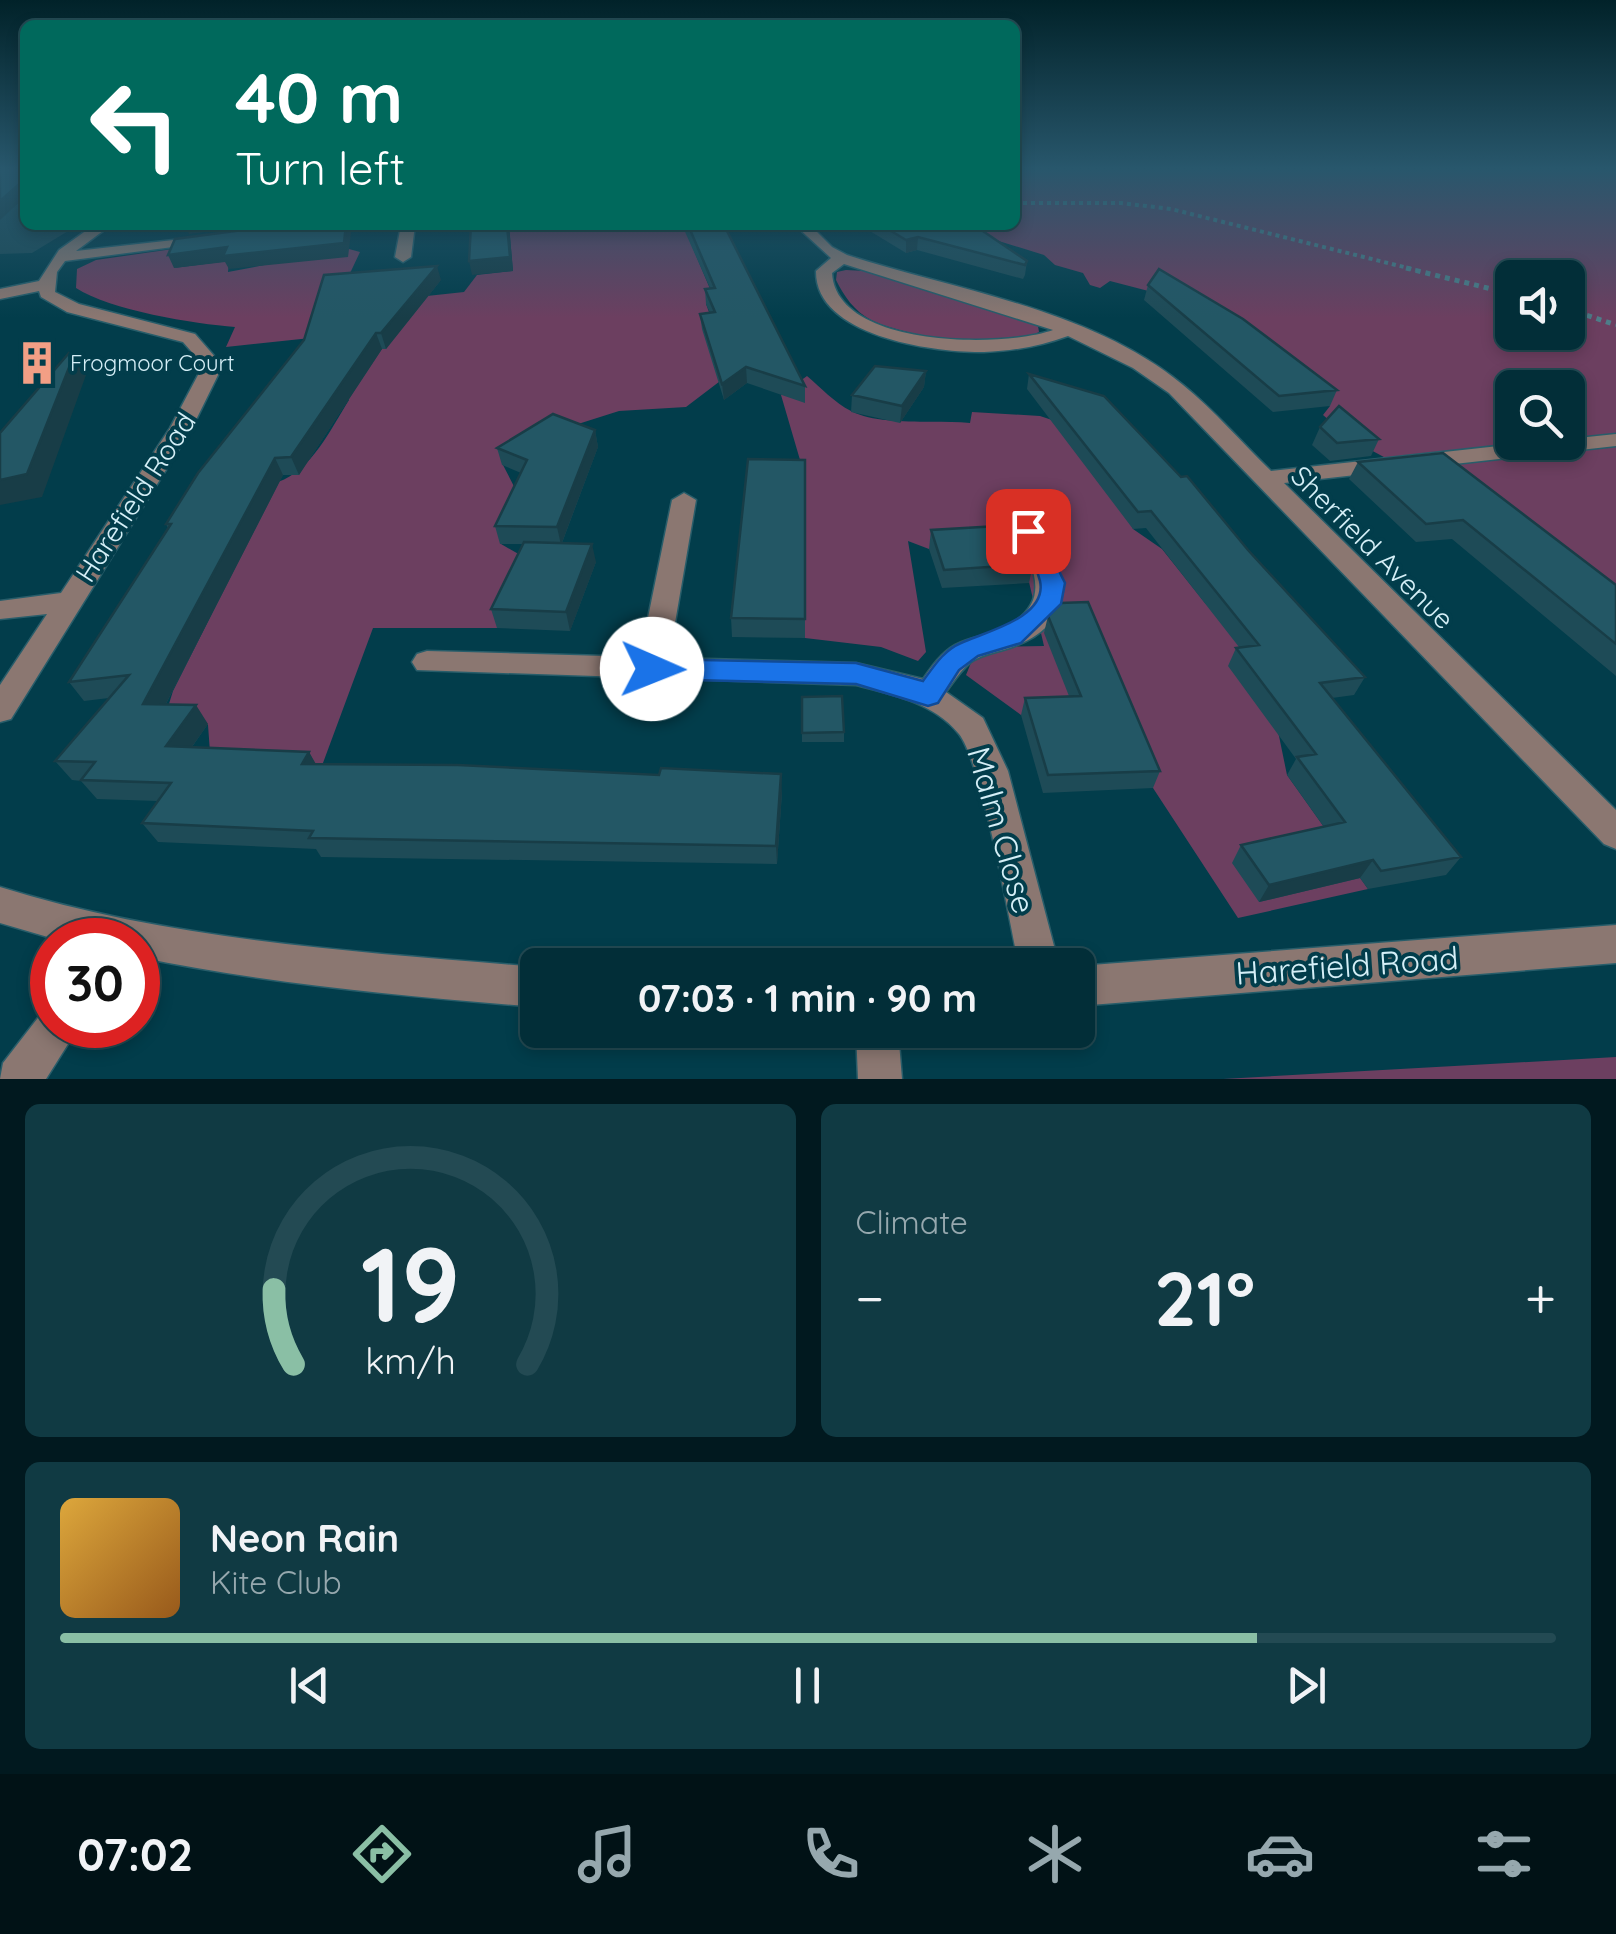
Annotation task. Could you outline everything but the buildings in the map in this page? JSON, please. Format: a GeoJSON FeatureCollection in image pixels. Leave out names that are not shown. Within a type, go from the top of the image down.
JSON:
{"type":"FeatureCollection","features":[{"type":"Feature","properties":{"kind":"street"},"geometry":{"type":"LineString","coordinates":[[0,294],[45,285],[60,257],[97,230]]}},
{"type":"Feature","properties":{"kind":"street"},"geometry":{"type":"LineString","coordinates":[[403,257],[407,230]]}},
{"type":"Feature","properties":{"kind":"street","name":"Sherfield Avenue"},"geometry":{"type":"LineString","coordinates":[[807,230],[842,258],[1069,330],[1150,369],[1176,390],[1616,833]]}},
{"type":"Feature","properties":{"kind":"street"},"geometry":{"type":"LineString","coordinates":[[60,257],[219,237]]}},
{"type":"Feature","properties":{"kind":"street"},"geometry":{"type":"LineString","coordinates":[[842,258],[824,271],[823,281],[830,294],[858,322],[889,333],[958,345],[1014,346],[1049,340],[1069,330]]}},
{"type":"Feature","properties":{"kind":"street","name":"Harefield Road"},"geometry":{"type":"LineString","coordinates":[[0,710],[181,428],[208,375],[207,358],[189,338],[73,308],[47,294],[45,285]]}},
{"type":"Feature","properties":{"kind":"street"},"geometry":{"type":"LineString","coordinates":[[1262,478],[1616,440]]}},
{"type":"Feature","properties":{"kind":"street"},"geometry":{"type":"LineString","coordinates":[[652,669],[684,500]]}},
{"type":"Feature","properties":{"kind":"street"},"geometry":{"type":"LineString","coordinates":[[928,695],[950,664],[969,650],[1012,636],[1049,604],[1053,583],[1028,531]]}},
{"type":"Feature","properties":{"kind":"street"},"geometry":{"type":"LineString","coordinates":[[0,610],[67,602]]}},
{"type":"Feature","properties":{"kind":"street","name":"Malm Close"},"geometry":{"type":"LineString","coordinates":[[427,662],[856,674],[912,687],[972,728],[991,771],[1035,948]]}},
{"type":"Feature","properties":{"kind":"street"},"geometry":{"type":"LineString","coordinates":[[0,906],[36,918]]}},
{"type":"Feature","properties":{"kind":"street"},"geometry":{"type":"LineString","coordinates":[[160,943],[382,974],[520,986]]}},
{"type":"Feature","properties":{"kind":"street","name":"Harefield Road"},"geometry":{"type":"LineString","coordinates":[[1095,985],[1616,944]]}},
{"type":"Feature","properties":{"kind":"street"},"geometry":{"type":"LineString","coordinates":[[19,1079],[42,1048]]}},
{"type":"Feature","properties":{"kind":"street"},"geometry":{"type":"LineString","coordinates":[[878,1048],[880,1079]]}},
{"type":"Feature","properties":{"kind":"path"},"geometry":{"type":"LineString","coordinates":[[1205,217],[1495,290]]}},
{"type":"Feature","properties":{"kind":"path"},"geometry":{"type":"LineString","coordinates":[[1585,315],[1616,325]]}},
{"type":"Feature","properties":{"kind":"shaded area"},"geometry":{"type":"Polygon","coordinates":[[[0,217],[20,217],[20,230],[70,230],[32,253],[0,254],[0,217]]]}},
{"type":"Feature","properties":{"kind":"shaded area"},"geometry":{"type":"Polygon","coordinates":[[[1020,217],[1616,217],[1616,619],[1442,488],[1352,440],[1323,415],[1330,406],[1160,294],[1110,281],[1100,288],[1090,285],[1083,273],[1055,265],[1044,255],[963,230],[1020,230],[1020,217]]]}},
{"type":"Feature","properties":{"kind":"shaded area"},"geometry":{"type":"Polygon","coordinates":[[[509,230],[685,230],[716,303],[706,304],[715,328],[757,353],[686,407],[619,411],[556,431],[503,465],[521,500],[501,544],[529,560],[497,628],[373,628],[320,771],[211,766],[208,725],[163,723],[173,691],[278,482],[301,468],[327,436],[349,400],[343,383],[382,349],[399,299],[464,292],[477,275],[513,271],[509,230]]]}},
{"type":"Feature","properties":{"kind":"shaded area"},"geometry":{"type":"Polygon","coordinates":[[[236,240],[174,268],[229,261],[228,272],[349,249],[360,252],[320,337],[226,347],[235,327],[130,309],[76,288],[77,269],[96,260],[236,240]]]}},
{"type":"Feature","properties":{"kind":"shaded area"},"geometry":{"type":"Polygon","coordinates":[[[865,271],[1038,326],[1039,332],[1024,338],[980,341],[930,337],[887,326],[865,316],[846,297],[836,280],[837,272],[865,271]]]}},
{"type":"Feature","properties":{"kind":"shaded area"},"geometry":{"type":"Polygon","coordinates":[[[807,376],[845,408],[878,419],[970,423],[972,412],[1040,416],[1091,433],[1133,529],[1162,549],[1205,603],[1251,644],[1287,775],[1368,889],[1238,918],[1153,788],[1121,712],[1021,715],[966,675],[975,653],[993,647],[1044,646],[1029,582],[1011,543],[929,549],[908,541],[926,652],[918,661],[881,647],[805,638],[805,477],[781,395],[807,376]]]}},
{"type":"Feature","properties":{"kind":"shaded area"},"geometry":{"type":"Polygon","coordinates":[[[1616,1057],[1616,1079],[1223,1079],[1616,1057]]]}},
{"type":"Feature","properties":{"kind":"place","name":"Frogmoor Court"},"geometry":{"type":"Point","coordinates":[37,363]}},
{"type":"Feature","properties":{"kind":"route"},"geometry":{"type":"LineString","coordinates":[[652,669],[856,674],[912,687],[928,695],[950,664],[969,650],[1012,636],[1049,604],[1053,583],[1028,531]]}}]}
